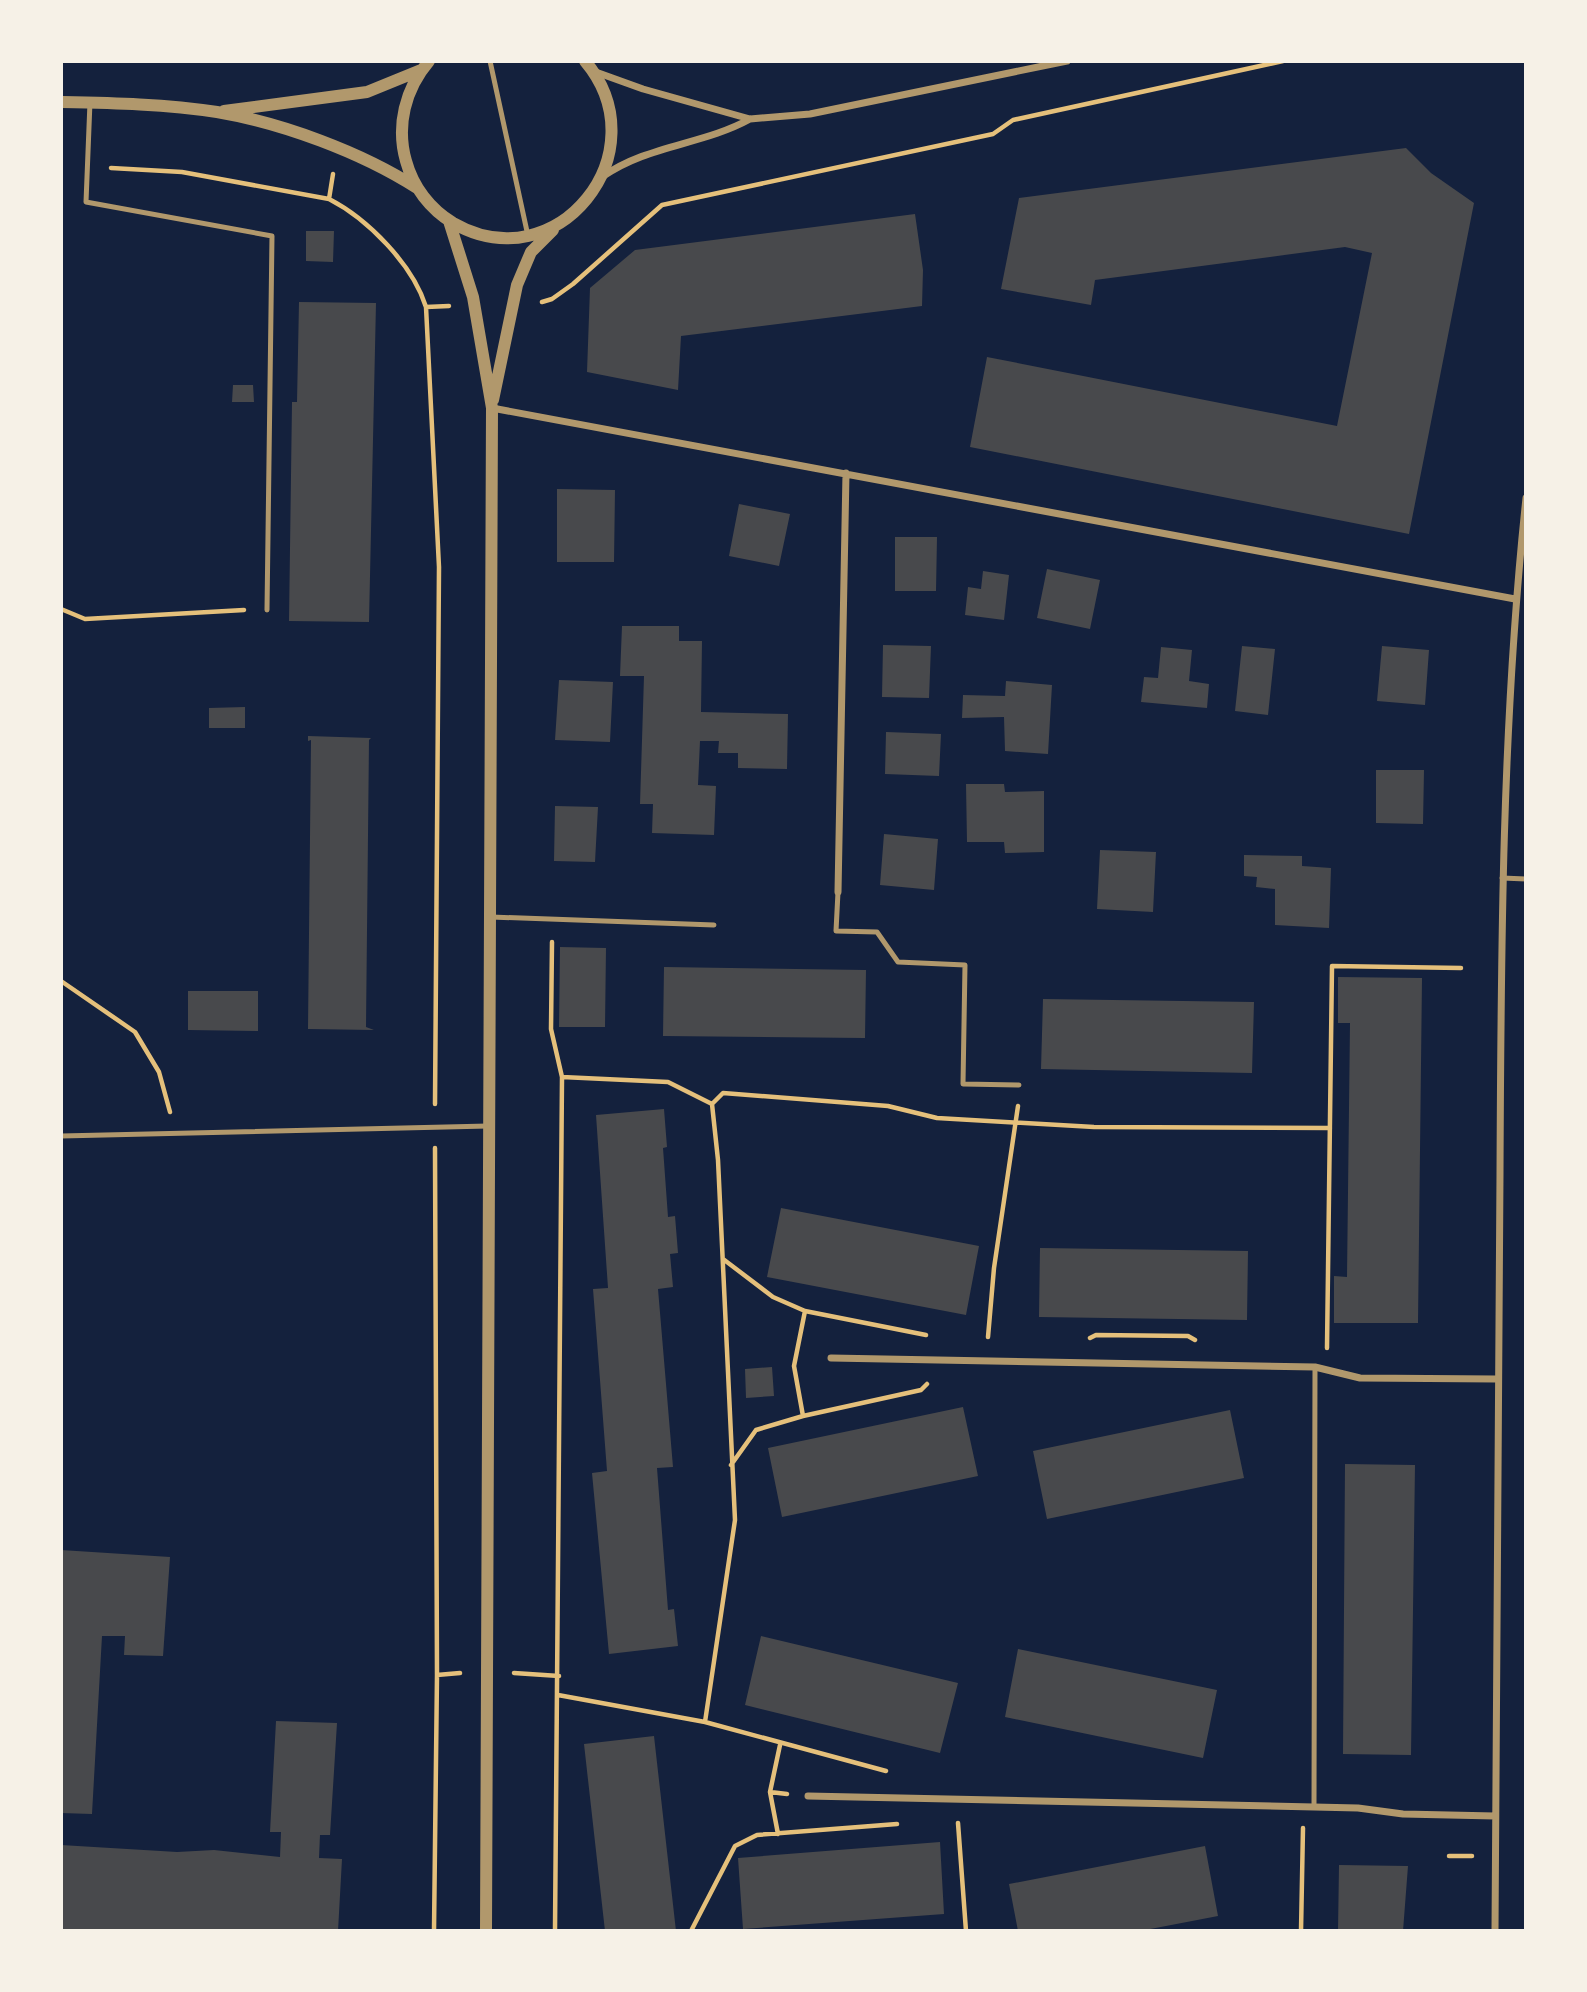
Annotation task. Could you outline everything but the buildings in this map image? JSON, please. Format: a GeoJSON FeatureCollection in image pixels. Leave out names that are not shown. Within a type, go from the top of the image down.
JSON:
{"type":"FeatureCollection","features":[{"type":"Feature","properties":{"kind":"street"},"geometry":{"type":"LineString","coordinates":[[602,177],[638,156],[708,138],[750,119],[810,114],[1067,61]]}},
{"type":"Feature","properties":{"kind":"street"},"geometry":{"type":"LineString","coordinates":[[217,112],[367,92],[425,66]]}},
{"type":"Feature","properties":{"kind":"street"},"geometry":{"type":"LineString","coordinates":[[417,188],[403,149],[401,128],[404,108],[425,66]]}},
{"type":"Feature","properties":{"kind":"street"},"geometry":{"type":"LineString","coordinates":[[589,66],[643,89],[721,108],[750,119]]}},
{"type":"Feature","properties":{"kind":"street"},"geometry":{"type":"LineString","coordinates":[[492,408],[517,285],[531,252],[584,204],[602,177],[608,159],[612,122],[602,87],[589,66]]}},
{"type":"Feature","properties":{"kind":"street"},"geometry":{"type":"LineString","coordinates":[[61,102],[217,112],[281,129],[385,167],[417,188],[449,220],[484,235],[527,236],[559,224]]}},
{"type":"Feature","properties":{"kind":"street"},"geometry":{"type":"LineString","coordinates":[[449,220],[474,305],[492,408],[486,1931]]}},
{"type":"Feature","properties":{"kind":"street"},"geometry":{"type":"LineString","coordinates":[[492,408],[1515,598]]}},
{"type":"Feature","properties":{"kind":"street"},"geometry":{"type":"LineString","coordinates":[[838,892],[846,473]]}},
{"type":"Feature","properties":{"kind":"street"},"geometry":{"type":"LineString","coordinates":[[1495,1931],[1496,1379],[1502,878],[1515,598],[1526,498]]}},
{"type":"Feature","properties":{"kind":"street"},"geometry":{"type":"LineString","coordinates":[[831,1358],[1315,1367],[1360,1378],[1496,1379]]}},
{"type":"Feature","properties":{"kind":"street"},"geometry":{"type":"LineString","coordinates":[[808,1796],[1359,1808],[1403,1814],[1495,1815]]}},
{"type":"Feature","properties":{"kind":"lane"},"geometry":{"type":"LineString","coordinates":[[490,61],[527,236]]}},
{"type":"Feature","properties":{"kind":"lane"},"geometry":{"type":"LineString","coordinates":[[90,102],[86,202],[272,236],[267,610]]}},
{"type":"Feature","properties":{"kind":"lane"},"geometry":{"type":"LineString","coordinates":[[1502,878],[1526,879]]}},
{"type":"Feature","properties":{"kind":"lane"},"geometry":{"type":"LineString","coordinates":[[838,892],[836,930],[877,932],[898,962],[965,965],[963,1084],[1019,1085]]}},
{"type":"Feature","properties":{"kind":"lane"},"geometry":{"type":"LineString","coordinates":[[491,917],[714,925]]}},
{"type":"Feature","properties":{"kind":"lane"},"geometry":{"type":"LineString","coordinates":[[61,1136],[489,1126]]}},
{"type":"Feature","properties":{"kind":"lane"},"geometry":{"type":"LineString","coordinates":[[1314,1807],[1315,1367]]}},
{"type":"Feature","properties":{"kind":"path"},"geometry":{"type":"LineString","coordinates":[[513,306],[528,306],[552,299],[662,205],[993,134],[1013,120],[1283,61]]}},
{"type":"Feature","properties":{"kind":"path"},"geometry":{"type":"LineString","coordinates":[[86,167],[182,172],[329,199],[356,213],[418,283],[426,307],[439,567],[435,1128],[437,1675],[433,1931]]}},
{"type":"Feature","properties":{"kind":"path"},"geometry":{"type":"LineString","coordinates":[[329,199],[333,174]]}},
{"type":"Feature","properties":{"kind":"path"},"geometry":{"type":"LineString","coordinates":[[426,307],[474,305]]}},
{"type":"Feature","properties":{"kind":"path"},"geometry":{"type":"LineString","coordinates":[[61,610],[85,619],[216,610],[267,610]]}},
{"type":"Feature","properties":{"kind":"path"},"geometry":{"type":"LineString","coordinates":[[552,919],[551,1029],[562,1077],[555,1931]]}},
{"type":"Feature","properties":{"kind":"path"},"geometry":{"type":"LineString","coordinates":[[1314,1352],[1327,1352],[1332,966],[1461,968]]}},
{"type":"Feature","properties":{"kind":"path"},"geometry":{"type":"LineString","coordinates":[[61,981],[135,1032],[159,1073],[176,1134]]}},
{"type":"Feature","properties":{"kind":"path"},"geometry":{"type":"LineString","coordinates":[[562,1077],[668,1082],[712,1104]]}},
{"type":"Feature","properties":{"kind":"path"},"geometry":{"type":"LineString","coordinates":[[988,1348],[994,1268],[1018,1122],[1019,1085]]}},
{"type":"Feature","properties":{"kind":"path"},"geometry":{"type":"LineString","coordinates":[[705,1722],[735,1520],[712,1104],[723,1093],[888,1106],[937,1118],[1094,1127],[1330,1128]]}},
{"type":"Feature","properties":{"kind":"path"},"geometry":{"type":"LineString","coordinates":[[722,1258],[774,1297],[804,1311],[923,1332],[933,1340]]}},
{"type":"Feature","properties":{"kind":"path"},"geometry":{"type":"LineString","coordinates":[[803,1416],[794,1366],[804,1311]]}},
{"type":"Feature","properties":{"kind":"path"},"geometry":{"type":"LineString","coordinates":[[1085,1340],[1096,1335],[1188,1336],[1198,1341]]}},
{"type":"Feature","properties":{"kind":"path"},"geometry":{"type":"LineString","coordinates":[[730,1466],[756,1430],[803,1416],[921,1390],[932,1380]]}},
{"type":"Feature","properties":{"kind":"path"},"geometry":{"type":"LineString","coordinates":[[558,1695],[705,1722],[780,1745],[898,1774]]}},
{"type":"Feature","properties":{"kind":"path"},"geometry":{"type":"LineString","coordinates":[[778,1834],[770,1792],[780,1745]]}},
{"type":"Feature","properties":{"kind":"path"},"geometry":{"type":"LineString","coordinates":[[952,1798],[957,1811],[966,1931]]}},
{"type":"Feature","properties":{"kind":"path"},"geometry":{"type":"LineString","coordinates":[[1301,1931],[1303,1821],[1314,1807]]}},
{"type":"Feature","properties":{"kind":"path"},"geometry":{"type":"LineString","coordinates":[[691,1931],[735,1846],[757,1835],[893,1825],[904,1821]]}}]}
